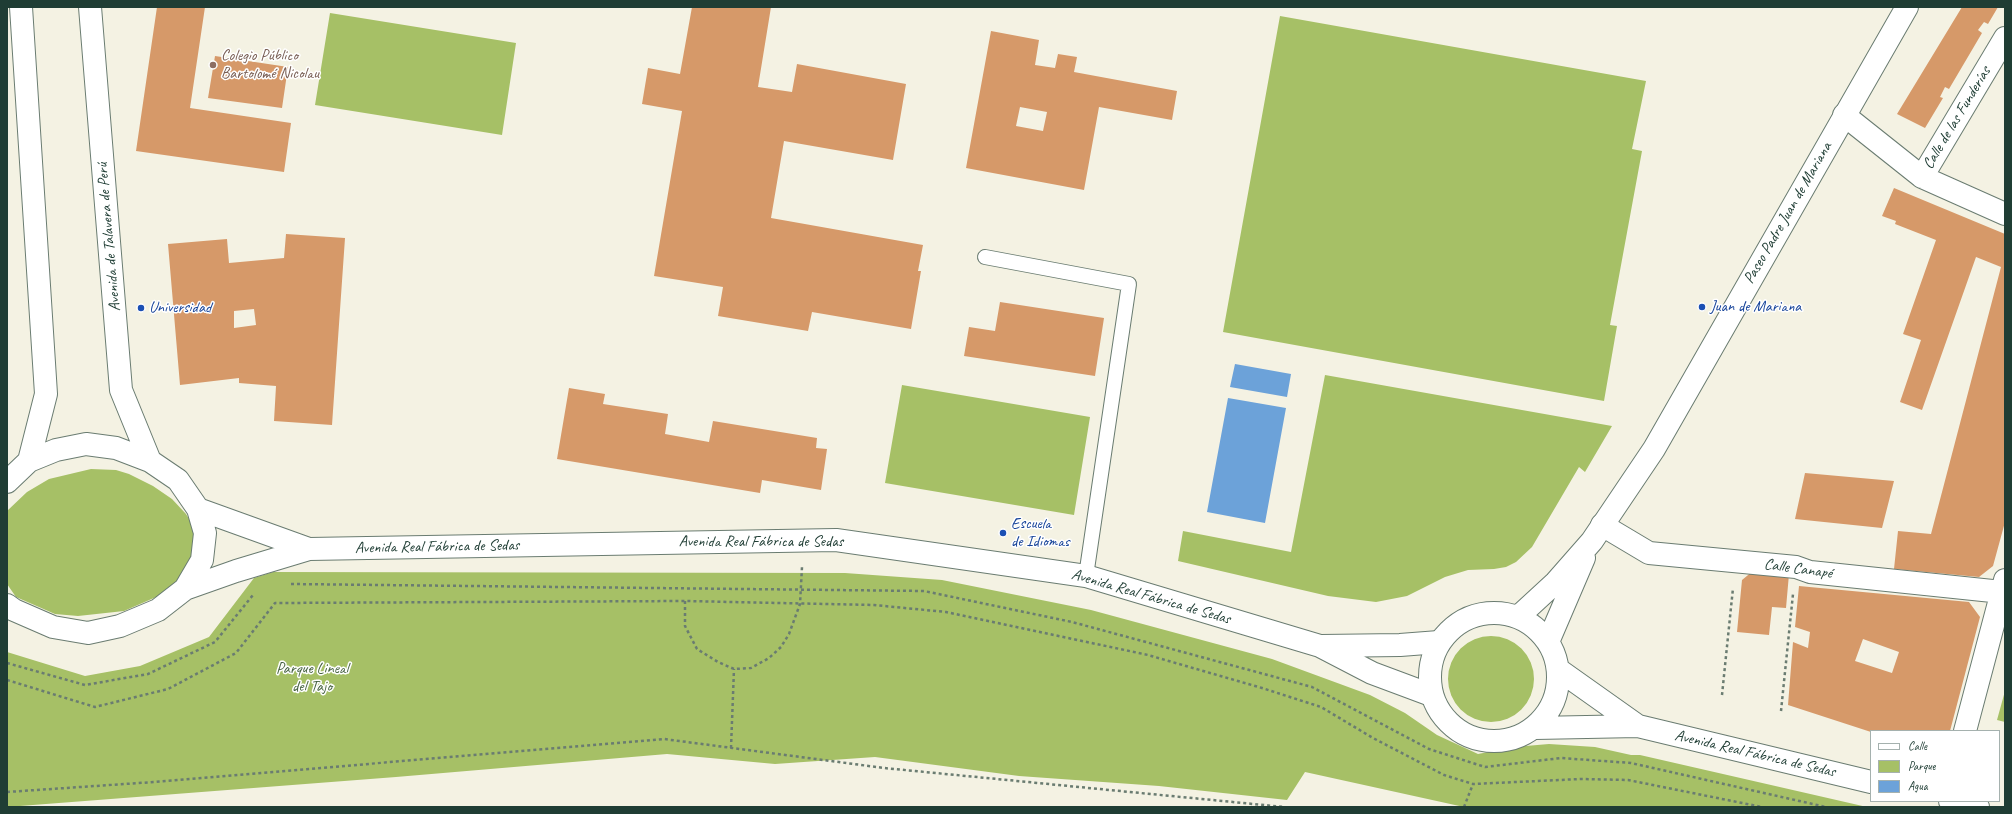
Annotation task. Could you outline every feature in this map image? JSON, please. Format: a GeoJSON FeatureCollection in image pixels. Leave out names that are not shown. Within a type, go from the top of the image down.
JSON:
{"type":"FeatureCollection","features":[{"type":"Feature","properties":{"kind":"street"},"geometry":{"type":"LineString","coordinates":[[20,7],[46,394],[30,461]]}},
{"type":"Feature","properties":{"kind":"street","name":"Avenida de Talavera de Perú"},"geometry":{"type":"LineString","coordinates":[[90,7],[122,390],[150,461]]}},
{"type":"Feature","properties":{"kind":"street","name":"Paseo Padre Juan de Mariana"},"geometry":{"type":"LineString","coordinates":[[1518,617],[1556,582],[1597,533],[1654,449],[1907,7]]}},
{"type":"Feature","properties":{"kind":"street","name":"Calle de las Funderías"},"geometry":{"type":"LineString","coordinates":[[1922,177],[2005,38]]}},
{"type":"Feature","properties":{"kind":"street"},"geometry":{"type":"LineString","coordinates":[[1844,115],[1922,177],[2005,214]]}},
{"type":"Feature","properties":{"kind":"street","name":"Avenida Real Fábrica de Sedas"},"geometry":{"type":"LineString","coordinates":[[7,482],[30,461],[56,450],[86,444],[116,448],[150,461],[178,480],[198,509],[205,533],[202,560],[185,589]]}},
{"type":"Feature","properties":{"kind":"street","name":"Avenida Real Fábrica de Sedas"},"geometry":{"type":"LineString","coordinates":[[198,509],[309,550]]}},
{"type":"Feature","properties":{"kind":"street","name":"Paseo Padre Juan de Mariana"},"geometry":{"type":"LineString","coordinates":[[1548,642],[1597,533]]}},
{"type":"Feature","properties":{"kind":"street","name":"Calle Canapé"},"geometry":{"type":"LineString","coordinates":[[1597,533],[1649,553],[1796,567],[1810,572],[2003,586]]}},
{"type":"Feature","properties":{"kind":"street","name":"Avenida Real Fábrica de Sedas"},"geometry":{"type":"LineString","coordinates":[[9,609],[53,627],[88,633],[120,626],[158,610],[185,589],[236,571],[309,550],[836,540],[1086,576],[1320,646],[1372,673],[1431,695]]}},
{"type":"Feature","properties":{"kind":"street"},"geometry":{"type":"LineString","coordinates":[[1965,730],[2003,586]]}},
{"type":"Feature","properties":{"kind":"street"},"geometry":{"type":"LineString","coordinates":[[1491,612],[1518,617],[1538,630],[1548,642],[1555,655],[1558,670],[1554,702],[1535,728],[1506,742],[1479,741],[1457,732],[1440,715],[1431,695],[1429,668],[1439,642],[1466,618],[1491,612]]}},
{"type":"Feature","properties":{"kind":"street","name":"Avenida Real Fábrica de Sedas"},"geometry":{"type":"LineString","coordinates":[[1320,646],[1400,646],[1439,642]]}},
{"type":"Feature","properties":{"kind":"street","name":"Avenida Real Fábrica de Sedas"},"geometry":{"type":"LineString","coordinates":[[1558,670],[1638,726]]}},
{"type":"Feature","properties":{"kind":"street","name":"Avenida Real Fábrica de Sedas"},"geometry":{"type":"LineString","coordinates":[[1535,728],[1638,726],[1870,782]]}},
{"type":"Feature","properties":{"kind":"street"},"geometry":{"type":"LineString","coordinates":[[1955,802],[1978,807]]}},
{"type":"Feature","properties":{"kind":"lane"},"geometry":{"type":"LineString","coordinates":[[985,257],[1129,284],[1086,576]]}},
{"type":"Feature","properties":{"kind":"path"},"geometry":{"type":"LineString","coordinates":[[684,600],[685,626],[696,648],[718,662],[734,669],[751,668],[769,658],[782,647],[789,634],[800,604],[802,588],[802,540]]}},
{"type":"Feature","properties":{"kind":"path"},"geometry":{"type":"LineString","coordinates":[[1722,695],[1735,562]]}},
{"type":"Feature","properties":{"kind":"path"},"geometry":{"type":"LineString","coordinates":[[1781,711],[1796,567]]}},
{"type":"Feature","properties":{"kind":"path"},"geometry":{"type":"LineString","coordinates":[[286,584],[802,588],[924,591],[1072,622],[1312,687],[1429,749],[1485,767],[1561,758],[1631,763],[1826,807]]}},
{"type":"Feature","properties":{"kind":"path"},"geometry":{"type":"LineString","coordinates":[[7,663],[85,685],[148,674],[214,642],[258,590]]}},
{"type":"Feature","properties":{"kind":"path"},"geometry":{"type":"LineString","coordinates":[[7,680],[95,706],[168,689],[236,653],[275,603],[684,600],[874,605],[946,612],[1148,655],[1321,707],[1373,738],[1444,775],[1473,784],[1581,779],[1628,780],[1762,807]]}},
{"type":"Feature","properties":{"kind":"path"},"geometry":{"type":"LineString","coordinates":[[731,748],[734,669]]}},
{"type":"Feature","properties":{"kind":"path"},"geometry":{"type":"LineString","coordinates":[[7,792],[154,782],[664,739],[884,768],[1284,807]]}},
{"type":"Feature","properties":{"kind":"path"},"geometry":{"type":"LineString","coordinates":[[1464,807],[1473,784]]}},
{"type":"Feature","properties":{"kind":"green space"},"geometry":{"type":"Polygon","coordinates":[[[330,13],[516,43],[502,135],[315,105],[330,13]]]}},
{"type":"Feature","properties":{"kind":"green space"},"geometry":{"type":"Polygon","coordinates":[[[1280,16],[1646,81],[1632,149],[1642,151],[1610,325],[1617,326],[1604,401],[1223,332],[1280,16]]]}},
{"type":"Feature","properties":{"kind":"green space"},"geometry":{"type":"Polygon","coordinates":[[[1325,375],[1612,426],[1585,472],[1579,467],[1532,547],[1516,562],[1506,567],[1468,570],[1445,577],[1407,596],[1376,602],[1328,596],[1178,561],[1183,531],[1291,552],[1325,375]]]}},
{"type":"Feature","properties":{"kind":"green space"},"geometry":{"type":"Polygon","coordinates":[[[902,385],[1090,417],[1074,515],[885,483],[902,385]]]}},
{"type":"Feature","properties":{"kind":"green space"},"geometry":{"type":"Polygon","coordinates":[[[91,469],[116,470],[129,474],[153,486],[172,499],[186,514],[196,530],[190,564],[182,579],[163,594],[124,611],[78,616],[55,614],[16,597],[7,584],[7,511],[27,492],[49,479],[91,469]]]}},
{"type":"Feature","properties":{"kind":"green space","name":"Parque Lineal del Tajo"},"geometry":{"type":"Polygon","coordinates":[[[273,572],[845,573],[942,580],[1091,610],[1272,659],[1370,695],[1405,713],[1437,735],[1478,754],[1514,747],[1549,744],[1595,747],[1631,755],[1640,755],[1867,807],[1464,807],[1305,772],[1287,800],[1159,786],[1019,776],[875,757],[775,764],[667,754],[396,777],[7,807],[7,652],[85,676],[140,666],[209,637],[254,578],[273,572]]]}},
{"type":"Feature","properties":{"kind":"green space"},"geometry":{"type":"Polygon","coordinates":[[[1491,636],[1507,639],[1515,643],[1527,655],[1531,663],[1534,679],[1531,695],[1527,703],[1515,715],[1507,719],[1491,722],[1475,719],[1467,715],[1455,703],[1451,695],[1448,679],[1451,663],[1455,655],[1467,643],[1475,639],[1491,636]]]}},
{"type":"Feature","properties":{"kind":"green space"},"geometry":{"type":"Polygon","coordinates":[[[2005,691],[2005,722],[1997,720],[2005,691]]]}},
{"type":"Feature","properties":{"kind":"water"},"geometry":{"type":"Polygon","coordinates":[[[1235,364],[1291,374],[1287,397],[1230,387],[1235,364]]]}},
{"type":"Feature","properties":{"kind":"water"},"geometry":{"type":"Polygon","coordinates":[[[1228,398],[1286,408],[1265,523],[1207,512],[1228,398]]]}},
{"type":"Feature","properties":{"kind":"building"},"geometry":{"type":"Polygon","coordinates":[[[157,7],[205,7],[190,108],[291,123],[284,172],[136,151],[157,7]]]}},
{"type":"Feature","properties":{"kind":"building"},"geometry":{"type":"Polygon","coordinates":[[[692,7],[771,7],[758,87],[792,92],[797,64],[906,84],[893,160],[784,141],[771,218],[923,245],[918,271],[921,271],[911,329],[812,312],[808,331],[718,316],[723,287],[654,276],[682,111],[642,104],[648,68],[680,74],[692,7]]]}},
{"type":"Feature","properties":{"kind":"building"},"geometry":{"type":"Polygon","coordinates":[[[1962,7],[1998,7],[1988,24],[1984,22],[1978,30],[1982,33],[1949,89],[1945,87],[1940,97],[1943,98],[1925,128],[1897,114],[1962,7]]]}},
{"type":"Feature","properties":{"kind":"building"},"geometry":{"type":"Polygon","coordinates":[[[991,31],[1039,40],[1035,65],[1055,68],[1058,54],[1077,57],[1074,72],[1177,91],[1172,120],[1099,107],[1084,190],[966,168],[991,31]],[[1020,107],[1016,126],[1043,131],[1047,112],[1020,107]]]}},
{"type":"Feature","properties":{"kind":"building"},"geometry":{"type":"Polygon","coordinates":[[[215,56],[288,67],[282,108],[208,98],[215,56]]]}},
{"type":"Feature","properties":{"kind":"building"},"geometry":{"type":"Polygon","coordinates":[[[1894,188],[2005,234],[2005,522],[1993,566],[1979,577],[1894,569],[1898,531],[1931,534],[2001,267],[1976,257],[1922,410],[1900,402],[1921,340],[1903,334],[1936,240],[1895,224],[1896,221],[1882,216],[1894,188]]]}},
{"type":"Feature","properties":{"kind":"building"},"geometry":{"type":"Polygon","coordinates":[[[286,234],[345,238],[332,425],[274,421],[276,386],[239,383],[239,378],[180,385],[168,244],[227,239],[229,263],[284,258],[286,234]],[[254,309],[234,311],[234,328],[256,325],[254,309]]]}},
{"type":"Feature","properties":{"kind":"building"},"geometry":{"type":"Polygon","coordinates":[[[1000,302],[1104,318],[1095,376],[964,356],[969,327],[995,331],[1000,302]]]}},
{"type":"Feature","properties":{"kind":"building"},"geometry":{"type":"Polygon","coordinates":[[[569,388],[605,394],[603,404],[668,414],[665,434],[709,442],[713,421],[817,438],[816,448],[827,449],[821,490],[762,480],[760,493],[557,459],[569,388]]]}},
{"type":"Feature","properties":{"kind":"building"},"geometry":{"type":"Polygon","coordinates":[[[1805,473],[1894,481],[1882,528],[1795,519],[1805,473]]]}},
{"type":"Feature","properties":{"kind":"building"},"geometry":{"type":"Polygon","coordinates":[[[1753,571],[1789,574],[1786,608],[1772,607],[1769,635],[1737,632],[1742,580],[1753,571]]]}},
{"type":"Feature","properties":{"kind":"building"},"geometry":{"type":"Polygon","coordinates":[[[1799,586],[1969,602],[1980,617],[1950,730],[1870,730],[1870,732],[1788,705],[1793,642],[1808,648],[1810,632],[1795,627],[1799,586]],[[1863,639],[1855,661],[1892,673],[1899,652],[1863,639]]]}},
{"type":"Feature","properties":{"kind":"place","name":"Colegio Público Bartolomé Nicolau"},"geometry":{"type":"Point","coordinates":[213,65]}},
{"type":"Feature","properties":{"kind":"place","name":"Juan de Mariana"},"geometry":{"type":"Point","coordinates":[1702,307]}},
{"type":"Feature","properties":{"kind":"place","name":"Universidad"},"geometry":{"type":"Point","coordinates":[141,308]}},
{"type":"Feature","properties":{"kind":"place","name":"Escuela de Idiomas"},"geometry":{"type":"Point","coordinates":[1003,533]}}]}
